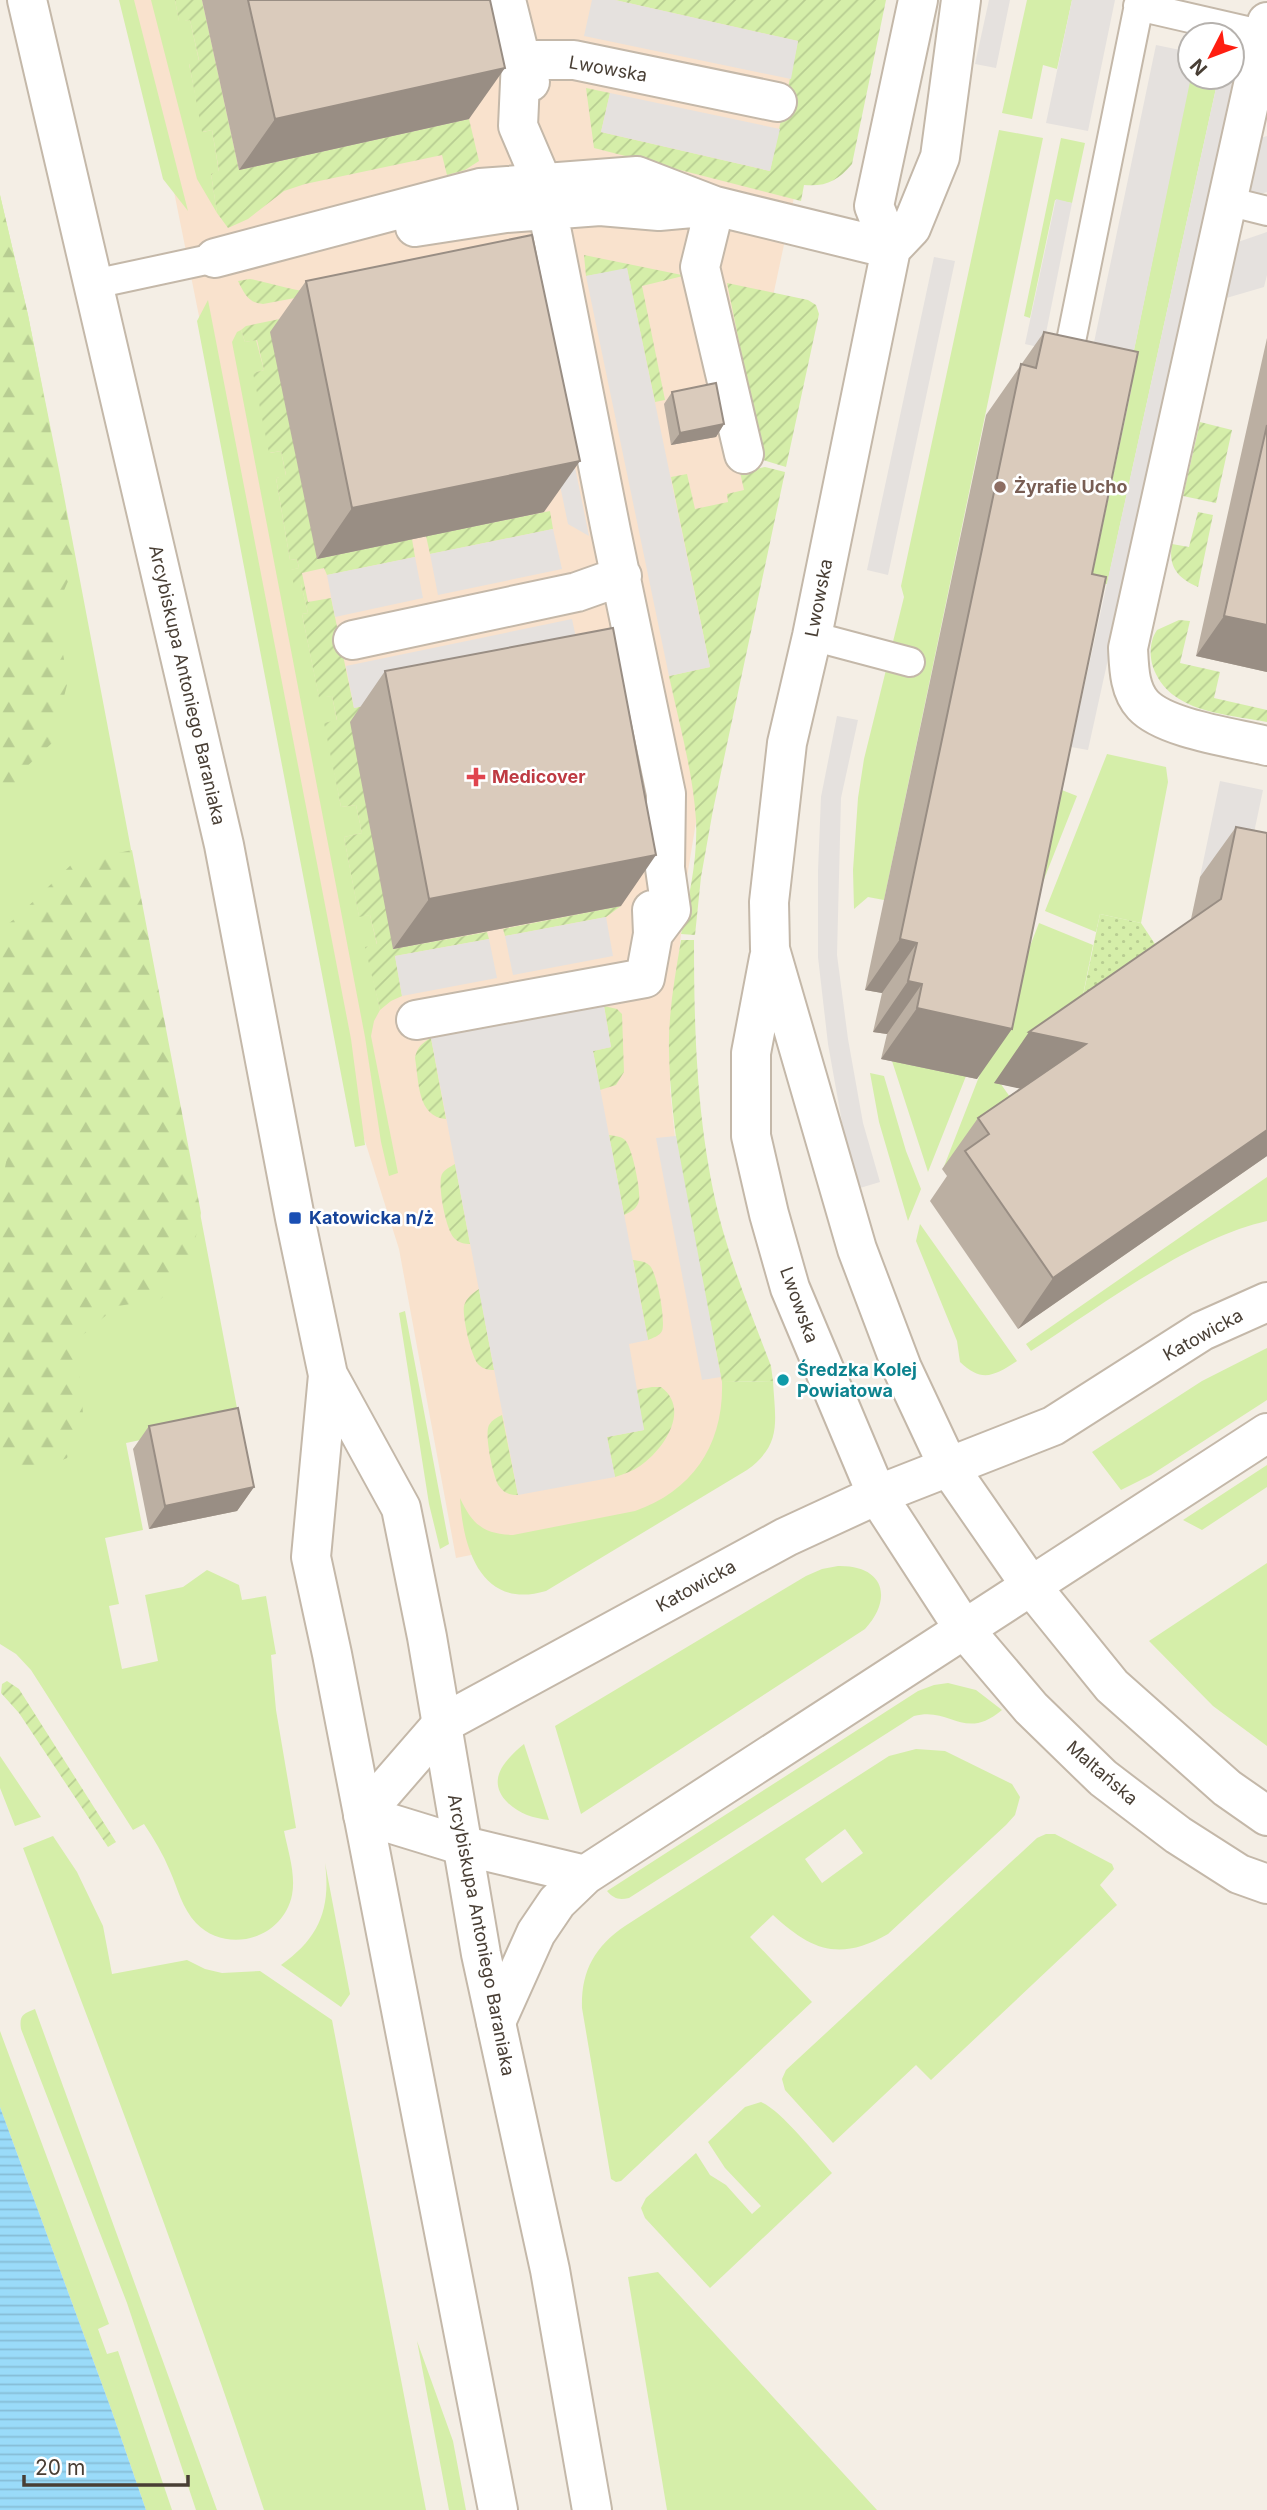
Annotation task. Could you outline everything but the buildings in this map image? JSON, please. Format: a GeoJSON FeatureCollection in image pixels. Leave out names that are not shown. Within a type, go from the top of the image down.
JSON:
{"type":"FeatureCollection","features":[{"type":"Feature","properties":{"kind":"street","name":"Arcybiskupa Antoniego Baraniaka"},"geometry":{"type":"LineString","coordinates":[[26,0],[224,845],[295,1219],[328,1375],[401,1508],[427,1637],[481,1954],[550,2270],[592,2510]]}},
{"type":"Feature","properties":{"kind":"street"},"geometry":{"type":"LineString","coordinates":[[416,1020],[645,978],[653,934],[671,910],[665,868],[667,794],[611,531],[545,196],[545,121],[521,60],[506,0]]}},
{"type":"Feature","properties":{"kind":"street"},"geometry":{"type":"LineString","coordinates":[[891,249],[874,206],[918,0]]}},
{"type":"Feature","properties":{"kind":"street","name":"Lwowska"},"geometry":{"type":"LineString","coordinates":[[961,0],[940,157],[911,228],[891,249],[812,636],[787,743],[769,902],[771,949],[751,1053],[751,1136],[790,1288],[877,1495],[964,1629]]}},
{"type":"Feature","properties":{"kind":"street"},"geometry":{"type":"LineString","coordinates":[[1265,28],[1128,648],[1130,679],[1142,705],[1164,721],[1267,746]]}},
{"type":"Feature","properties":{"kind":"street","name":"Lwowska"},"geometry":{"type":"LineString","coordinates":[[521,60],[574,60],[777,102]]}},
{"type":"Feature","properties":{"kind":"street"},"geometry":{"type":"LineString","coordinates":[[215,258],[493,201],[545,196],[600,206],[659,211],[715,206],[891,249]]}},
{"type":"Feature","properties":{"kind":"street"},"geometry":{"type":"LineString","coordinates":[[715,206],[700,267],[744,454]]}},
{"type":"Feature","properties":{"kind":"street"},"geometry":{"type":"LineString","coordinates":[[353,640],[577,592],[622,576]]}},
{"type":"Feature","properties":{"kind":"street","name":"Lwowska"},"geometry":{"type":"LineString","coordinates":[[771,949],[857,1249],[902,1368],[948,1466],[1031,1586]]}},
{"type":"Feature","properties":{"kind":"street","name":"Katowicka"},"geometry":{"type":"LineString","coordinates":[[363,1815],[442,1724],[786,1537],[877,1495],[1054,1426],[1202,1331],[1267,1302]]}},
{"type":"Feature","properties":{"kind":"street","name":"Arcybiskupa Antoniego Baraniaka"},"geometry":{"type":"LineString","coordinates":[[328,1375],[311,1557],[498,2510]]}},
{"type":"Feature","properties":{"kind":"street"},"geometry":{"type":"LineString","coordinates":[[495,2022],[536,1933],[557,1902],[585,1875],[1267,1433]]}},
{"type":"Feature","properties":{"kind":"street"},"geometry":{"type":"LineString","coordinates":[[1031,1586],[1112,1686],[1227,1788],[1267,1816]]}},
{"type":"Feature","properties":{"kind":"street","name":"Maltańska"},"geometry":{"type":"LineString","coordinates":[[964,1629],[1031,1708],[1103,1778],[1188,1842],[1239,1874],[1267,1884]]}},
{"type":"Feature","properties":{"kind":"street"},"geometry":{"type":"LineString","coordinates":[[363,1815],[464,1846],[585,1875]]}},
{"type":"Feature","properties":{"kind":"lane"},"geometry":{"type":"LineString","coordinates":[[1065,371],[1139,3],[1265,28]]}},
{"type":"Feature","properties":{"kind":"lane"},"geometry":{"type":"LineString","coordinates":[[1227,201],[1267,211]]}},
{"type":"Feature","properties":{"kind":"lane"},"geometry":{"type":"LineString","coordinates":[[94,284],[215,258]]}},
{"type":"Feature","properties":{"kind":"lane"},"geometry":{"type":"LineString","coordinates":[[812,636],[911,662]]}},
{"type":"Feature","properties":{"kind":"shaded area"},"geometry":{"type":"Polygon","coordinates":[[[132,0],[836,0],[772,301],[755,463],[687,877],[676,981],[670,1088],[680,1188],[704,1298],[739,1400],[704,1466],[636,1522],[456,1558],[399,1249],[364,1138],[152,82],[132,0]]]}},
{"type":"Feature","properties":{"kind":"shaded area"},"geometry":{"type":"Polygon","coordinates":[[[592,0],[615,0],[798,41],[791,79],[584,36],[592,0]]]}},
{"type":"Feature","properties":{"kind":"shaded area"},"geometry":{"type":"Polygon","coordinates":[[[989,0],[1010,0],[996,68],[975,64],[989,0]]]}},
{"type":"Feature","properties":{"kind":"shaded area"},"geometry":{"type":"Polygon","coordinates":[[[1072,0],[1115,0],[1088,131],[1046,123],[1072,0]]]}},
{"type":"Feature","properties":{"kind":"shaded area"},"geometry":{"type":"Polygon","coordinates":[[[1156,45],[1176,49],[1176,91],[1188,91],[1127,384],[1087,376],[1156,45]]]}},
{"type":"Feature","properties":{"kind":"shaded area"},"geometry":{"type":"Polygon","coordinates":[[[1215,91],[1233,91],[1088,750],[1071,747],[1215,91]]]}},
{"type":"Feature","properties":{"kind":"shaded area"},"geometry":{"type":"Polygon","coordinates":[[[610,93],[780,129],[770,171],[601,132],[610,93]]]}},
{"type":"Feature","properties":{"kind":"shaded area"},"geometry":{"type":"Polygon","coordinates":[[[1267,136],[1267,192],[1245,199],[1257,139],[1267,136]]]}},
{"type":"Feature","properties":{"kind":"shaded area"},"geometry":{"type":"Polygon","coordinates":[[[1056,199],[1072,203],[1043,348],[1025,344],[1056,199]]]}},
{"type":"Feature","properties":{"kind":"shaded area"},"geometry":{"type":"Polygon","coordinates":[[[1267,232],[1267,275],[1264,287],[1223,299],[1235,243],[1267,232]]]}},
{"type":"Feature","properties":{"kind":"shaded area"},"geometry":{"type":"Polygon","coordinates":[[[934,257],[955,261],[888,575],[867,570],[934,257]]]}},
{"type":"Feature","properties":{"kind":"shaded area"},"geometry":{"type":"Polygon","coordinates":[[[533,261],[589,536],[568,524],[528,331],[533,261]]]}},
{"type":"Feature","properties":{"kind":"shaded area"},"geometry":{"type":"Polygon","coordinates":[[[627,268],[710,667],[669,676],[586,276],[627,268]]]}},
{"type":"Feature","properties":{"kind":"shaded area"},"geometry":{"type":"Polygon","coordinates":[[[553,529],[562,569],[438,595],[430,554],[553,529]]]}},
{"type":"Feature","properties":{"kind":"shaded area"},"geometry":{"type":"Polygon","coordinates":[[[415,557],[423,598],[335,617],[327,575],[415,557]]]}},
{"type":"Feature","properties":{"kind":"shaded area"},"geometry":{"type":"Polygon","coordinates":[[[572,619],[581,661],[354,708],[346,666],[572,619]]]}},
{"type":"Feature","properties":{"kind":"shaded area"},"geometry":{"type":"Polygon","coordinates":[[[837,716],[858,720],[841,798],[837,955],[863,1123],[880,1182],[860,1188],[843,1128],[828,1044],[818,957],[821,797],[837,716]]]}},
{"type":"Feature","properties":{"kind":"shaded area"},"geometry":{"type":"Polygon","coordinates":[[[1220,781],[1263,790],[1243,885],[1200,877],[1220,781]]]}},
{"type":"Feature","properties":{"kind":"shaded area"},"geometry":{"type":"Polygon","coordinates":[[[606,917],[613,956],[513,975],[505,936],[606,917]]]}},
{"type":"Feature","properties":{"kind":"shaded area"},"geometry":{"type":"Polygon","coordinates":[[[489,939],[497,978],[402,996],[395,956],[489,939]]]}},
{"type":"Feature","properties":{"kind":"shaded area"},"geometry":{"type":"Polygon","coordinates":[[[604,1006],[611,1047],[593,1051],[648,1340],[629,1344],[644,1430],[607,1437],[615,1477],[518,1495],[431,1038],[604,1006]]]}},
{"type":"Feature","properties":{"kind":"shaded area"},"geometry":{"type":"Polygon","coordinates":[[[676,1136],[721,1377],[702,1380],[656,1138],[676,1136]]]}},
{"type":"Feature","properties":{"kind":"green space"},"geometry":{"type":"Polygon","coordinates":[[[119,0],[134,0],[188,211],[163,179],[119,0]]]}},
{"type":"Feature","properties":{"kind":"green space"},"geometry":{"type":"Polygon","coordinates":[[[151,0],[175,0],[179,21],[190,20],[199,61],[189,64],[203,132],[212,130],[219,172],[211,174],[217,213],[197,179],[151,0]]]}},
{"type":"Feature","properties":{"kind":"green space"},"geometry":{"type":"Polygon","coordinates":[[[175,0],[202,0],[239,170],[469,119],[479,161],[465,170],[447,175],[442,155],[305,184],[284,191],[248,219],[228,228],[217,213],[211,174],[219,171],[212,130],[202,132],[189,63],[199,60],[190,20],[179,22],[175,0]]]}},
{"type":"Feature","properties":{"kind":"green space"},"geometry":{"type":"Polygon","coordinates":[[[615,0],[886,0],[852,164],[831,182],[804,185],[801,201],[594,148],[586,88],[610,93],[601,132],[770,171],[798,41],[615,0]]]}},
{"type":"Feature","properties":{"kind":"green space"},"geometry":{"type":"Polygon","coordinates":[[[1027,0],[1072,0],[1057,69],[1043,65],[1032,119],[1002,113],[1027,0]]]}},
{"type":"Feature","properties":{"kind":"green space"},"geometry":{"type":"Polygon","coordinates":[[[1187,91],[1215,91],[1107,584],[1091,581],[1132,386],[1127,384],[1187,91]]]}},
{"type":"Feature","properties":{"kind":"green space"},"geometry":{"type":"Polygon","coordinates":[[[999,130],[1043,138],[884,900],[868,897],[854,909],[853,870],[858,798],[864,759],[904,597],[901,586],[999,130]]]}},
{"type":"Feature","properties":{"kind":"green space"},"geometry":{"type":"Polygon","coordinates":[[[1061,138],[1085,143],[1072,203],[1055,200],[1030,318],[1024,316],[1061,138]]]}},
{"type":"Feature","properties":{"kind":"green space"},"geometry":{"type":"Polygon","coordinates":[[[0,195],[28,315],[60,475],[241,1429],[237,1420],[126,1443],[143,1530],[105,1538],[119,1604],[109,1606],[122,1669],[158,1661],[145,1595],[183,1587],[207,1570],[239,1585],[242,1600],[266,1596],[276,1654],[271,1655],[276,1710],[296,1828],[284,1831],[293,1887],[287,1910],[278,1922],[266,1932],[238,1940],[209,1933],[191,1917],[155,1841],[144,1824],[133,1830],[31,1670],[16,1654],[0,1644],[0,195]]]}},
{"type":"Feature","properties":{"kind":"green space"},"geometry":{"type":"Polygon","coordinates":[[[0,195],[28,315],[76,563],[55,611],[68,681],[52,743],[22,771],[0,820],[0,195]]]}},
{"type":"Feature","properties":{"kind":"green space"},"geometry":{"type":"Polygon","coordinates":[[[584,255],[683,276],[642,286],[665,400],[655,402],[627,269],[586,276],[584,255]]]}},
{"type":"Feature","properties":{"kind":"green space"},"geometry":{"type":"Polygon","coordinates":[[[487,277],[317,559],[412,539],[415,557],[327,575],[324,568],[302,573],[308,602],[331,598],[354,708],[429,692],[393,949],[487,932],[489,939],[395,956],[402,996],[380,1010],[365,947],[377,944],[370,915],[359,917],[344,837],[362,833],[356,805],[341,807],[324,723],[337,720],[332,696],[319,698],[302,614],[308,613],[301,584],[294,585],[290,570],[299,568],[297,559],[290,560],[276,478],[286,475],[281,451],[269,453],[253,373],[264,370],[257,340],[245,342],[241,330],[246,326],[487,277]]]}},
{"type":"Feature","properties":{"kind":"green space"},"geometry":{"type":"Polygon","coordinates":[[[250,279],[297,290],[327,292],[263,304],[254,302],[242,290],[238,281],[250,279]]]}},
{"type":"Feature","properties":{"kind":"green space"},"geometry":{"type":"Polygon","coordinates":[[[727,283],[808,300],[816,305],[819,314],[786,467],[763,460],[727,283]]]}},
{"type":"Feature","properties":{"kind":"green space"},"geometry":{"type":"Polygon","coordinates":[[[208,300],[351,1039],[365,1145],[355,1147],[197,321],[208,300]]]}},
{"type":"Feature","properties":{"kind":"green space"},"geometry":{"type":"Polygon","coordinates":[[[241,330],[245,342],[256,340],[264,370],[254,373],[270,453],[281,451],[286,476],[276,478],[290,560],[297,559],[299,568],[291,570],[301,584],[308,613],[302,614],[319,697],[332,696],[337,721],[325,723],[341,807],[356,805],[362,833],[344,837],[359,916],[370,915],[377,945],[366,947],[380,1010],[371,1036],[398,1173],[389,1176],[365,1037],[232,342],[241,330]]]}},
{"type":"Feature","properties":{"kind":"green space"},"geometry":{"type":"Polygon","coordinates":[[[1200,422],[1232,430],[1216,503],[1183,496],[1200,422]]]}},
{"type":"Feature","properties":{"kind":"green space"},"geometry":{"type":"Polygon","coordinates":[[[765,467],[785,472],[713,810],[701,877],[695,935],[681,934],[694,863],[696,820],[689,766],[669,676],[710,667],[671,477],[687,474],[695,509],[728,502],[727,494],[744,490],[740,472],[765,467]]]}},
{"type":"Feature","properties":{"kind":"green space"},"geometry":{"type":"Polygon","coordinates":[[[550,511],[553,529],[430,554],[426,536],[550,511]]]}},
{"type":"Feature","properties":{"kind":"green space"},"geometry":{"type":"Polygon","coordinates":[[[1198,512],[1213,515],[1198,587],[1179,575],[1173,565],[1171,552],[1172,544],[1189,547],[1198,512]]]}},
{"type":"Feature","properties":{"kind":"green space"},"geometry":{"type":"Polygon","coordinates":[[[1179,620],[1190,621],[1180,663],[1220,672],[1214,698],[1267,710],[1267,722],[1201,709],[1172,694],[1161,682],[1152,662],[1153,638],[1157,630],[1179,620]]]}},
{"type":"Feature","properties":{"kind":"green space"},"geometry":{"type":"Polygon","coordinates":[[[1107,754],[1166,767],[1168,782],[1141,923],[1100,914],[1096,932],[1045,911],[1107,754]]]}},
{"type":"Feature","properties":{"kind":"green space"},"geometry":{"type":"Polygon","coordinates":[[[1039,781],[1077,796],[928,1172],[892,1061],[959,1075],[1039,781]]]}},
{"type":"Feature","properties":{"kind":"green space"},"geometry":{"type":"Polygon","coordinates":[[[132,850],[201,1213],[189,1268],[160,1300],[117,1306],[77,1340],[83,1414],[67,1458],[35,1472],[0,1453],[0,1181],[9,1148],[0,1136],[0,930],[73,863],[132,850]]]}},
{"type":"Feature","properties":{"kind":"green space"},"geometry":{"type":"Polygon","coordinates":[[[621,906],[606,917],[505,936],[503,929],[621,906]]]}},
{"type":"Feature","properties":{"kind":"green space"},"geometry":{"type":"Polygon","coordinates":[[[1100,914],[1141,923],[1167,962],[1077,1025],[1100,914]]]}},
{"type":"Feature","properties":{"kind":"green space"},"geometry":{"type":"Polygon","coordinates":[[[1039,923],[1093,945],[1077,1025],[998,1080],[1022,1114],[943,1169],[1039,923]]]}},
{"type":"Feature","properties":{"kind":"green space"},"geometry":{"type":"Polygon","coordinates":[[[681,940],[694,940],[699,1087],[714,1195],[728,1248],[771,1366],[773,1381],[722,1382],[681,1173],[671,1091],[670,1023],[681,940]]]}},
{"type":"Feature","properties":{"kind":"green space"},"geometry":{"type":"Polygon","coordinates":[[[604,1006],[617,1009],[622,1014],[624,1072],[616,1085],[600,1090],[593,1051],[611,1047],[604,1006]]]}},
{"type":"Feature","properties":{"kind":"green space"},"geometry":{"type":"Polygon","coordinates":[[[431,1038],[446,1119],[429,1112],[419,1087],[415,1058],[420,1046],[431,1038]]]}},
{"type":"Feature","properties":{"kind":"green space"},"geometry":{"type":"Polygon","coordinates":[[[870,1073],[884,1076],[906,1151],[921,1189],[908,1221],[879,1122],[870,1073]]]}},
{"type":"Feature","properties":{"kind":"green space"},"geometry":{"type":"Polygon","coordinates":[[[609,1135],[622,1138],[628,1144],[637,1179],[638,1203],[624,1215],[609,1135]]]}},
{"type":"Feature","properties":{"kind":"green space"},"geometry":{"type":"Polygon","coordinates":[[[455,1164],[470,1244],[458,1241],[452,1235],[443,1208],[442,1174],[455,1164]]]}},
{"type":"Feature","properties":{"kind":"green space"},"geometry":{"type":"Polygon","coordinates":[[[1267,1177],[1267,1221],[1207,1242],[1176,1258],[1031,1351],[1026,1344],[1267,1177]]]}},
{"type":"Feature","properties":{"kind":"green space"},"geometry":{"type":"Polygon","coordinates":[[[920,1224],[1017,1361],[988,1375],[975,1373],[960,1362],[957,1341],[916,1241],[920,1224]]]}},
{"type":"Feature","properties":{"kind":"green space"},"geometry":{"type":"Polygon","coordinates":[[[633,1260],[644,1262],[652,1269],[660,1296],[662,1331],[648,1340],[633,1260]]]}},
{"type":"Feature","properties":{"kind":"green space"},"geometry":{"type":"Polygon","coordinates":[[[479,1289],[494,1370],[482,1367],[476,1361],[466,1327],[465,1303],[479,1289]]]}},
{"type":"Feature","properties":{"kind":"green space"},"geometry":{"type":"Polygon","coordinates":[[[405,1311],[449,1544],[440,1549],[429,1504],[399,1313],[405,1311]]]}},
{"type":"Feature","properties":{"kind":"green space"},"geometry":{"type":"Polygon","coordinates":[[[1267,1348],[1267,1400],[1151,1475],[1121,1490],[1092,1452],[1202,1381],[1267,1348]]]}},
{"type":"Feature","properties":{"kind":"green space"},"geometry":{"type":"Polygon","coordinates":[[[773,1381],[775,1419],[772,1441],[767,1451],[747,1470],[546,1591],[524,1595],[506,1592],[491,1584],[480,1571],[466,1537],[460,1498],[469,1515],[480,1526],[486,1530],[513,1535],[635,1511],[673,1491],[689,1478],[701,1462],[711,1445],[717,1425],[722,1382],[773,1381]]]}},
{"type":"Feature","properties":{"kind":"green space"},"geometry":{"type":"Polygon","coordinates":[[[661,1387],[670,1396],[674,1406],[671,1429],[649,1459],[615,1477],[607,1437],[644,1430],[636,1390],[661,1387]]]}},
{"type":"Feature","properties":{"kind":"green space"},"geometry":{"type":"Polygon","coordinates":[[[502,1415],[518,1495],[507,1493],[499,1486],[490,1456],[489,1425],[502,1415]]]}},
{"type":"Feature","properties":{"kind":"green space"},"geometry":{"type":"Polygon","coordinates":[[[1267,1465],[1267,1487],[1202,1530],[1183,1520],[1267,1465]]]}},
{"type":"Feature","properties":{"kind":"green space"},"geometry":{"type":"Polygon","coordinates":[[[1267,1563],[1267,1746],[1213,1706],[1149,1641],[1267,1563]]]}},
{"type":"Feature","properties":{"kind":"green space"},"geometry":{"type":"Polygon","coordinates":[[[838,1566],[865,1571],[874,1577],[879,1585],[879,1606],[865,1629],[581,1814],[555,1726],[806,1576],[838,1566]]]}},
{"type":"Feature","properties":{"kind":"green space"},"geometry":{"type":"Polygon","coordinates":[[[7,1681],[19,1689],[116,1842],[108,1847],[19,1713],[1,1693],[2,1684],[7,1681]]]}},
{"type":"Feature","properties":{"kind":"green space"},"geometry":{"type":"Polygon","coordinates":[[[948,1683],[976,1690],[1002,1710],[977,1723],[938,1715],[914,1716],[629,1898],[617,1898],[607,1891],[918,1691],[948,1683]]]}},
{"type":"Feature","properties":{"kind":"green space"},"geometry":{"type":"Polygon","coordinates":[[[524,1744],[549,1820],[532,1817],[517,1810],[501,1795],[498,1786],[500,1771],[524,1744]]]}},
{"type":"Feature","properties":{"kind":"green space"},"geometry":{"type":"Polygon","coordinates":[[[916,1749],[945,1751],[1012,1784],[1020,1797],[1015,1815],[888,1934],[871,1943],[840,1950],[826,1948],[800,1937],[773,1915],[750,1937],[812,2002],[621,2181],[611,2179],[582,2008],[584,1983],[592,1961],[605,1943],[625,1926],[889,1756],[916,1749]],[[845,1829],[805,1859],[822,1883],[863,1853],[845,1829]]]}},
{"type":"Feature","properties":{"kind":"green space"},"geometry":{"type":"Polygon","coordinates":[[[0,1756],[41,1817],[15,1826],[0,1788],[0,1756]]]}},
{"type":"Feature","properties":{"kind":"green space"},"geometry":{"type":"Polygon","coordinates":[[[1055,1834],[1112,1864],[1114,1869],[1100,1885],[1117,1905],[931,2080],[916,2065],[833,2143],[785,2090],[782,2079],[786,2070],[1037,1838],[1055,1834]]]}},
{"type":"Feature","properties":{"kind":"green space"},"geometry":{"type":"Polygon","coordinates":[[[53,1836],[77,1872],[103,1926],[112,1974],[187,1960],[205,1969],[222,1973],[260,1971],[332,2020],[426,2510],[264,2510],[147,2178],[23,1848],[53,1836]]]}},
{"type":"Feature","properties":{"kind":"green space"},"geometry":{"type":"Polygon","coordinates":[[[325,1863],[350,1994],[341,2007],[281,1965],[305,1944],[320,1921],[326,1895],[325,1863]]]}},
{"type":"Feature","properties":{"kind":"green space"},"geometry":{"type":"Polygon","coordinates":[[[35,2009],[217,2510],[196,2510],[127,2303],[21,2029],[23,2016],[35,2009]]]}},
{"type":"Feature","properties":{"kind":"green space"},"geometry":{"type":"Polygon","coordinates":[[[0,2031],[109,2324],[98,2329],[107,2354],[118,2351],[172,2510],[146,2510],[0,2107],[0,2031]]]}},
{"type":"Feature","properties":{"kind":"green space"},"geometry":{"type":"Polygon","coordinates":[[[761,2102],[788,2123],[832,2173],[710,2288],[645,2218],[641,2208],[646,2198],[696,2153],[710,2175],[726,2185],[752,2214],[761,2206],[725,2168],[708,2142],[745,2107],[761,2102]]]}},
{"type":"Feature","properties":{"kind":"green space"},"geometry":{"type":"Polygon","coordinates":[[[658,2272],[877,2510],[667,2510],[628,2277],[658,2272]]]}},
{"type":"Feature","properties":{"kind":"green space"},"geometry":{"type":"Polygon","coordinates":[[[417,2341],[453,2441],[466,2510],[449,2510],[417,2341]]]}},
{"type":"Feature","properties":{"kind":"water"},"geometry":{"type":"Polygon","coordinates":[[[0,2107],[110,2406],[146,2510],[0,2510],[0,2107]]]}},
{"type":"Feature","properties":{"kind":"place","name":"Żyrafie Ucho"},"geometry":{"type":"Point","coordinates":[1000,487]}},
{"type":"Feature","properties":{"kind":"place","name":"Medicover"},"geometry":{"type":"Point","coordinates":[476,777]}},
{"type":"Feature","properties":{"kind":"place","name":"Katowicka n/ż"},"geometry":{"type":"Point","coordinates":[295,1218]}},
{"type":"Feature","properties":{"kind":"place","name":"Średzka Kolej Powiatowa"},"geometry":{"type":"Point","coordinates":[783,1380]}}]}
